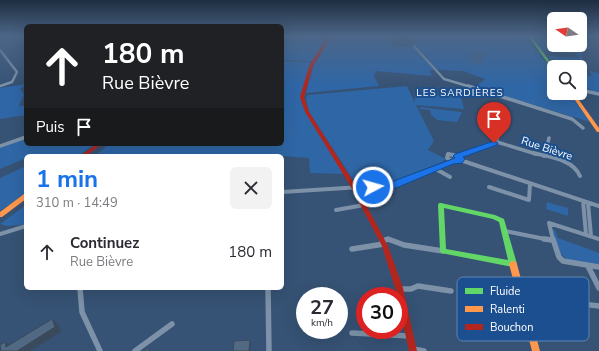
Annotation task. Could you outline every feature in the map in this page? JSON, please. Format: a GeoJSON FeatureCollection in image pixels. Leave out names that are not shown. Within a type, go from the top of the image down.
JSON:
{"type":"FeatureCollection","features":[{"type":"Feature","properties":{"kind":"street"},"geometry":{"type":"LineString","coordinates":[[0,86],[12,82],[16,76],[16,70],[2,52]]}},
{"type":"Feature","properties":{"kind":"street"},"geometry":{"type":"LineString","coordinates":[[320,52],[311,66],[302,97],[303,103],[307,112],[356,188],[394,268],[399,287]]}},
{"type":"Feature","properties":{"kind":"street"},"geometry":{"type":"LineString","coordinates":[[420,52],[444,78],[572,119],[583,128]]}},
{"type":"Feature","properties":{"kind":"street"},"geometry":{"type":"LineString","coordinates":[[587,91],[599,94]]}},
{"type":"Feature","properties":{"kind":"street"},"geometry":{"type":"LineString","coordinates":[[577,100],[599,128]]}},
{"type":"Feature","properties":{"kind":"street"},"geometry":{"type":"LineString","coordinates":[[578,100],[599,131]]}},
{"type":"Feature","properties":{"kind":"street"},"geometry":{"type":"LineString","coordinates":[[450,160],[447,156],[450,154],[458,156],[497,142],[497,137],[501,133]]}},
{"type":"Feature","properties":{"kind":"street"},"geometry":{"type":"LineString","coordinates":[[0,146],[24,138]]}},
{"type":"Feature","properties":{"kind":"street"},"geometry":{"type":"LineString","coordinates":[[544,156],[549,138]]}},
{"type":"Feature","properties":{"kind":"street","name":"Rue Bièvre"},"geometry":{"type":"LineString","coordinates":[[497,142],[571,164],[577,169],[580,176]]}},
{"type":"Feature","properties":{"kind":"street"},"geometry":{"type":"LineString","coordinates":[[86,154],[97,146]]}},
{"type":"Feature","properties":{"kind":"street"},"geometry":{"type":"LineString","coordinates":[[458,156],[460,160]]}},
{"type":"Feature","properties":{"kind":"street"},"geometry":{"type":"LineString","coordinates":[[284,192],[393,185],[444,164],[450,160],[460,160],[599,206]]}},
{"type":"Feature","properties":{"kind":"street"},"geometry":{"type":"LineString","coordinates":[[434,168],[450,177]]}},
{"type":"Feature","properties":{"kind":"street"},"geometry":{"type":"LineString","coordinates":[[489,187],[529,200],[530,184]]}},
{"type":"Feature","properties":{"kind":"street"},"geometry":{"type":"LineString","coordinates":[[0,215],[24,197]]}},
{"type":"Feature","properties":{"kind":"street"},"geometry":{"type":"LineString","coordinates":[[443,251],[440,202],[499,218],[502,221],[505,231],[516,277]]}},
{"type":"Feature","properties":{"kind":"street"},"geometry":{"type":"LineString","coordinates":[[585,202],[588,235]]}},
{"type":"Feature","properties":{"kind":"street"},"geometry":{"type":"LineString","coordinates":[[336,210],[364,205]]}},
{"type":"Feature","properties":{"kind":"street"},"geometry":{"type":"LineString","coordinates":[[599,239],[549,223],[552,240],[562,261],[599,267]]}},
{"type":"Feature","properties":{"kind":"street"},"geometry":{"type":"LineString","coordinates":[[0,234],[24,226]]}},
{"type":"Feature","properties":{"kind":"street"},"geometry":{"type":"LineString","coordinates":[[505,231],[552,240]]}},
{"type":"Feature","properties":{"kind":"street"},"geometry":{"type":"LineString","coordinates":[[352,249],[383,243],[388,239],[404,245],[513,264]]}},
{"type":"Feature","properties":{"kind":"street"},"geometry":{"type":"LineString","coordinates":[[588,266],[599,288]]}},
{"type":"Feature","properties":{"kind":"street"},"geometry":{"type":"LineString","coordinates":[[408,289],[418,286],[451,291]]}},
{"type":"Feature","properties":{"kind":"street"},"geometry":{"type":"LineString","coordinates":[[80,290],[82,312],[100,351]]}},
{"type":"Feature","properties":{"kind":"street"},"geometry":{"type":"LineString","coordinates":[[268,290],[269,351]]}},
{"type":"Feature","properties":{"kind":"street"},"geometry":{"type":"LineString","coordinates":[[589,305],[599,306]]}},
{"type":"Feature","properties":{"kind":"street"},"geometry":{"type":"LineString","coordinates":[[135,351],[172,324]]}},
{"type":"Feature","properties":{"kind":"street"},"geometry":{"type":"LineString","coordinates":[[408,329],[412,350],[424,351]]}},
{"type":"Feature","properties":{"kind":"street"},"geometry":{"type":"LineString","coordinates":[[352,333],[410,336]]}},
{"type":"Feature","properties":{"kind":"street"},"geometry":{"type":"LineString","coordinates":[[533,341],[536,351]]}},
{"type":"Feature","properties":{"kind":"shaded area"},"geometry":{"type":"Polygon","coordinates":[[[284,52],[318,52],[312,61],[284,60],[284,52]]]}},
{"type":"Feature","properties":{"kind":"shaded area"},"geometry":{"type":"Polygon","coordinates":[[[322,52],[419,52],[434,70],[430,70],[432,76],[376,71],[374,76],[379,86],[306,93],[313,67],[322,52]]]}},
{"type":"Feature","properties":{"kind":"shaded area"},"geometry":{"type":"Polygon","coordinates":[[[422,52],[538,52],[547,64],[547,100],[574,100],[590,122],[475,87],[485,79],[463,71],[438,70],[422,52]]]}},
{"type":"Feature","properties":{"kind":"shaded area"},"geometry":{"type":"Polygon","coordinates":[[[469,52],[484,52],[481,65],[475,65],[470,61],[469,52]]]}},
{"type":"Feature","properties":{"kind":"shaded area"},"geometry":{"type":"Polygon","coordinates":[[[568,52],[581,52],[583,60],[550,59],[548,56],[579,58],[575,53],[568,52]]]}},
{"type":"Feature","properties":{"kind":"shaded area"},"geometry":{"type":"Polygon","coordinates":[[[284,61],[311,62],[301,101],[344,174],[310,173],[309,158],[284,156],[284,154],[97,154],[107,146],[284,146],[284,61]]]}},
{"type":"Feature","properties":{"kind":"shaded area"},"geometry":{"type":"Polygon","coordinates":[[[589,71],[599,73],[599,93],[587,89],[587,76],[592,76],[589,71]]]}},
{"type":"Feature","properties":{"kind":"shaded area"},"geometry":{"type":"Polygon","coordinates":[[[24,84],[20,89],[24,94],[19,106],[24,106],[24,115],[0,119],[0,88],[24,84]]]}},
{"type":"Feature","properties":{"kind":"shaded area"},"geometry":{"type":"Polygon","coordinates":[[[407,86],[415,103],[415,93],[461,97],[464,109],[416,105],[434,141],[428,150],[446,159],[442,162],[388,183],[357,186],[311,115],[306,98],[308,95],[407,86]]]}},
{"type":"Feature","properties":{"kind":"shaded area"},"geometry":{"type":"Polygon","coordinates":[[[420,107],[462,113],[457,122],[437,120],[431,115],[430,110],[420,109],[420,107]]]}},
{"type":"Feature","properties":{"kind":"shaded area"},"geometry":{"type":"Polygon","coordinates":[[[24,139],[24,146],[92,146],[81,154],[24,154],[24,159],[0,169],[0,148],[24,139]]]}},
{"type":"Feature","properties":{"kind":"shaded area"},"geometry":{"type":"Polygon","coordinates":[[[24,167],[24,194],[0,211],[0,178],[24,167]]]}},
{"type":"Feature","properties":{"kind":"shaded area"},"geometry":{"type":"Polygon","coordinates":[[[547,202],[568,208],[568,216],[546,209],[547,202]]]}},
{"type":"Feature","properties":{"kind":"shaded area"},"geometry":{"type":"Polygon","coordinates":[[[24,206],[24,224],[8,226],[0,224],[24,206]]]}},
{"type":"Feature","properties":{"kind":"shaded area"},"geometry":{"type":"Polygon","coordinates":[[[551,229],[555,230],[558,238],[599,253],[599,265],[568,260],[561,254],[551,229]]]}},
{"type":"Feature","properties":{"kind":"building"},"geometry":{"type":"Polygon","coordinates":[[[52,319],[55,327],[17,351],[1,351],[0,345],[5,342],[6,347],[52,319]]]}},
{"type":"Feature","properties":{"kind":"building"},"geometry":{"type":"Polygon","coordinates":[[[250,340],[249,351],[233,351],[234,341],[250,340]]]}},
{"type":"Feature","properties":{"kind":"waterway"},"geometry":{"type":"LineString","coordinates":[[100,154],[106,146]]}},
{"type":"Feature","properties":{"kind":"traffic: fast"},"geometry":{"type":"LineString","coordinates":[[541,52],[547,60]]}},
{"type":"Feature","properties":{"kind":"traffic: fast"},"geometry":{"type":"LineString","coordinates":[[441,205],[495,217],[502,221],[513,264],[443,251],[441,205]]}},
{"type":"Feature","properties":{"kind":"traffic: slow"},"geometry":{"type":"LineString","coordinates":[[577,100],[599,131]]}},
{"type":"Feature","properties":{"kind":"traffic: slow"},"geometry":{"type":"LineString","coordinates":[[0,215],[24,197]]}},
{"type":"Feature","properties":{"kind":"traffic: slow"},"geometry":{"type":"LineString","coordinates":[[513,264],[516,277]]}},
{"type":"Feature","properties":{"kind":"traffic: slow"},"geometry":{"type":"LineString","coordinates":[[533,341],[536,351]]}},
{"type":"Feature","properties":{"kind":"traffic: jam"},"geometry":{"type":"LineString","coordinates":[[320,52],[311,66],[302,97],[307,112],[354,187],[385,246],[399,288],[413,351]]}},
{"type":"Feature","properties":{"kind":"traffic: jam"},"geometry":{"type":"LineString","coordinates":[[86,154],[97,146]]}},
{"type":"Feature","properties":{"kind":"district","name":"LES SARDIÈRES"},"geometry":{"type":"Point","coordinates":[460,92]}},
{"type":"Feature","properties":{"kind":"route"},"geometry":{"type":"LineString","coordinates":[[373,187],[393,185],[452,161],[459,161],[460,157],[458,156],[494,143]]}}]}
